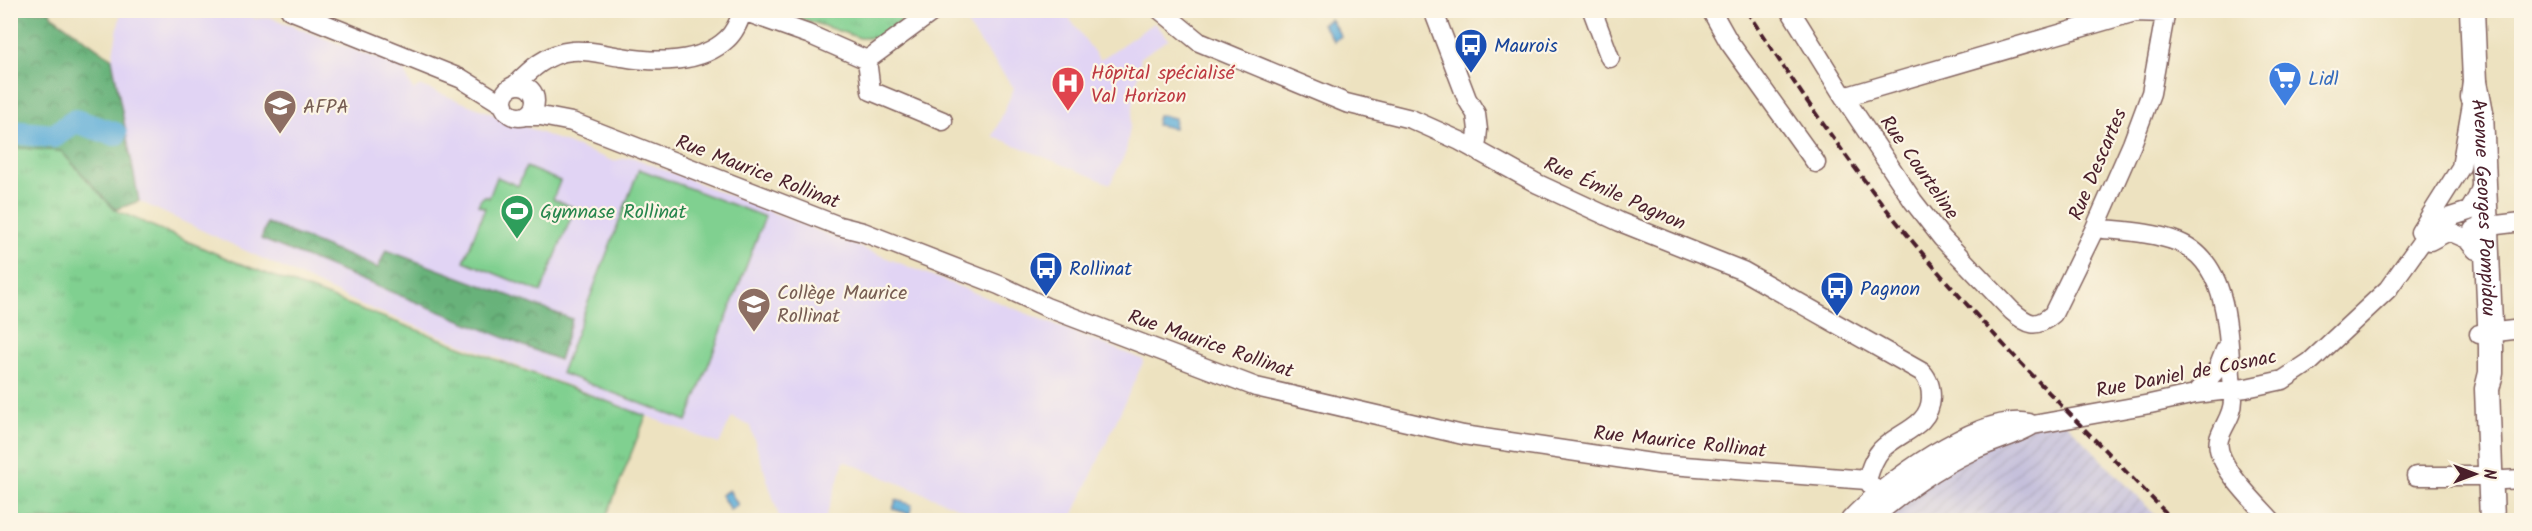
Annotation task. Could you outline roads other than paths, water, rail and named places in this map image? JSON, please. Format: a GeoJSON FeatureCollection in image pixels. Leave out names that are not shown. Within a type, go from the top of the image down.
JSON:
{"type":"FeatureCollection","features":[{"type":"Feature","properties":{"kind":"main road","name":"Avenue Georges Pompidou"},"geometry":{"type":"LineString","coordinates":[[2472,10],[2473,93],[2485,334],[2482,376],[2487,389],[2492,520]]}},
{"type":"Feature","properties":{"kind":"street"},"geometry":{"type":"LineString","coordinates":[[290,10],[472,84],[480,81],[509,93]]}},
{"type":"Feature","properties":{"kind":"street"},"geometry":{"type":"LineString","coordinates":[[867,60],[935,10]]}},
{"type":"Feature","properties":{"kind":"street","name":"Rue Émile Pagnon"},"geometry":{"type":"LineString","coordinates":[[1160,10],[1200,42],[1346,103],[1410,119],[1456,139],[1538,184],[1620,222],[1743,271],[1922,372],[1930,386],[1930,404],[1927,415],[1921,422],[1880,451],[1873,462],[1872,509],[1861,520]]}},
{"type":"Feature","properties":{"kind":"street"},"geometry":{"type":"LineString","coordinates":[[1433,10],[1467,99],[1476,114],[1478,130],[1476,149]]}},
{"type":"Feature","properties":{"kind":"street"},"geometry":{"type":"LineString","coordinates":[[1593,10],[1610,58]]}},
{"type":"Feature","properties":{"kind":"street","name":"Rue Courteline"},"geometry":{"type":"LineString","coordinates":[[1790,10],[1844,98],[1913,201],[1942,238],[2022,320],[2040,324]]}},
{"type":"Feature","properties":{"kind":"street"},"geometry":{"type":"LineString","coordinates":[[540,63],[535,76],[534,107],[525,116],[513,116],[508,113],[509,93],[529,69],[549,57],[571,51],[587,51],[646,61],[690,57],[706,52],[728,39],[735,30],[742,11],[808,34],[867,60]]}},
{"type":"Feature","properties":{"kind":"street"},"geometry":{"type":"LineString","coordinates":[[1844,98],[2134,12],[2166,12]]}},
{"type":"Feature","properties":{"kind":"street","name":"Rue Descartes"},"geometry":{"type":"LineString","coordinates":[[2040,324],[2053,314],[2095,228],[2132,144],[2151,93],[2166,12]]}},
{"type":"Feature","properties":{"kind":"street"},"geometry":{"type":"LineString","coordinates":[[1719,13],[1742,61],[1816,163]]}},
{"type":"Feature","properties":{"kind":"street"},"geometry":{"type":"LineString","coordinates":[[867,60],[871,91],[943,122]]}},
{"type":"Feature","properties":{"kind":"street"},"geometry":{"type":"LineString","coordinates":[[509,93],[524,85],[534,94]]}},
{"type":"Feature","properties":{"kind":"street","name":"Rue Daniel de Cosnac"},"geometry":{"type":"LineString","coordinates":[[2409,261],[2408,251],[2461,167],[2473,93]]}},
{"type":"Feature","properties":{"kind":"street","name":"Rue Maurice Rollinat"},"geometry":{"type":"LineString","coordinates":[[534,94],[548,107],[565,115],[572,122]]}},
{"type":"Feature","properties":{"kind":"street"},"geometry":{"type":"LineString","coordinates":[[1456,139],[1467,115],[1467,99]]}},
{"type":"Feature","properties":{"kind":"street","name":"Rue Maurice Rollinat"},"geometry":{"type":"LineString","coordinates":[[525,116],[541,116],[572,122],[839,226],[872,236],[999,285],[1076,319],[1256,387],[1463,435],[1658,464],[1872,487],[1903,493]]}},
{"type":"Feature","properties":{"kind":"street"},"geometry":{"type":"LineString","coordinates":[[2447,192],[2478,216],[2522,222]]}},
{"type":"Feature","properties":{"kind":"street","name":"Rue Daniel de Cosnac"},"geometry":{"type":"LineString","coordinates":[[1850,520],[1872,487],[1953,442],[1979,431],[2013,423],[2033,424],[2283,380],[2310,362],[2381,296],[2430,230],[2447,218],[2469,211],[2478,216],[2467,239],[2449,231],[2431,239],[2419,256],[2409,261]]}},
{"type":"Feature","properties":{"kind":"street"},"geometry":{"type":"LineString","coordinates":[[2095,228],[2168,239],[2188,248],[2209,267],[2220,291],[2232,389],[2233,411],[2219,438],[2218,450],[2223,464],[2271,520]]}},
{"type":"Feature","properties":{"kind":"street"},"geometry":{"type":"LineString","coordinates":[[2485,334],[2522,329]]}},
{"type":"Feature","properties":{"kind":"street"},"geometry":{"type":"LineString","coordinates":[[2195,394],[2222,361],[2227,342]]}},
{"type":"Feature","properties":{"kind":"street","name":"Rue Daniel de Cosnac"},"geometry":{"type":"LineString","coordinates":[[1870,520],[1903,493],[1955,459],[2025,430],[2033,424]]}},
{"type":"Feature","properties":{"kind":"street"},"geometry":{"type":"LineString","coordinates":[[1903,493],[1919,472],[1963,445],[1979,431]]}},
{"type":"Feature","properties":{"kind":"street"},"geometry":{"type":"LineString","coordinates":[[2416,476],[2481,476],[2522,479]]}},
{"type":"Feature","properties":{"kind":"water"},"geometry":{"type":"Polygon","coordinates":[[[1330,19],[1341,36],[1334,41],[1322,24],[1330,19]]]}},
{"type":"Feature","properties":{"kind":"water"},"geometry":{"type":"Polygon","coordinates":[[[1158,115],[1175,118],[1174,128],[1156,125],[1158,115]]]}},
{"type":"Feature","properties":{"kind":"water"},"geometry":{"type":"Polygon","coordinates":[[[729,490],[738,505],[730,510],[721,495],[729,490]]]}},
{"type":"Feature","properties":{"kind":"water"},"geometry":{"type":"Polygon","coordinates":[[[896,500],[912,505],[910,514],[893,509],[896,500]]]}},
{"type":"Feature","properties":{"kind":"waterway"},"geometry":{"type":"LineString","coordinates":[[10,132],[54,136],[75,121],[115,134]]}},
{"type":"Feature","properties":{"kind":"railway"},"geometry":{"type":"LineString","coordinates":[[1746,10],[1826,128],[1913,242],[2008,349],[2173,520]]}},
{"type":"Feature","properties":{"kind":"place","name":"Maurois"},"geometry":{"type":"Point","coordinates":[1471,74]}},
{"type":"Feature","properties":{"kind":"place","name":"Lidl"},"geometry":{"type":"Point","coordinates":[2285,107]}},
{"type":"Feature","properties":{"kind":"place","name":"Hôpital spécialisé Val Horizon"},"geometry":{"type":"Point","coordinates":[1068,112]}},
{"type":"Feature","properties":{"kind":"place","name":"AFPA"},"geometry":{"type":"Point","coordinates":[280,135]}},
{"type":"Feature","properties":{"kind":"place","name":"Gymnase Rollinat"},"geometry":{"type":"Point","coordinates":[517,240]}},
{"type":"Feature","properties":{"kind":"place","name":"Rollinat"},"geometry":{"type":"Point","coordinates":[1046,297]}},
{"type":"Feature","properties":{"kind":"place","name":"Pagnon"},"geometry":{"type":"Point","coordinates":[1837,317]}},
{"type":"Feature","properties":{"kind":"place","name":"Collège Maurice Rollinat"},"geometry":{"type":"Point","coordinates":[754,333]}}]}
